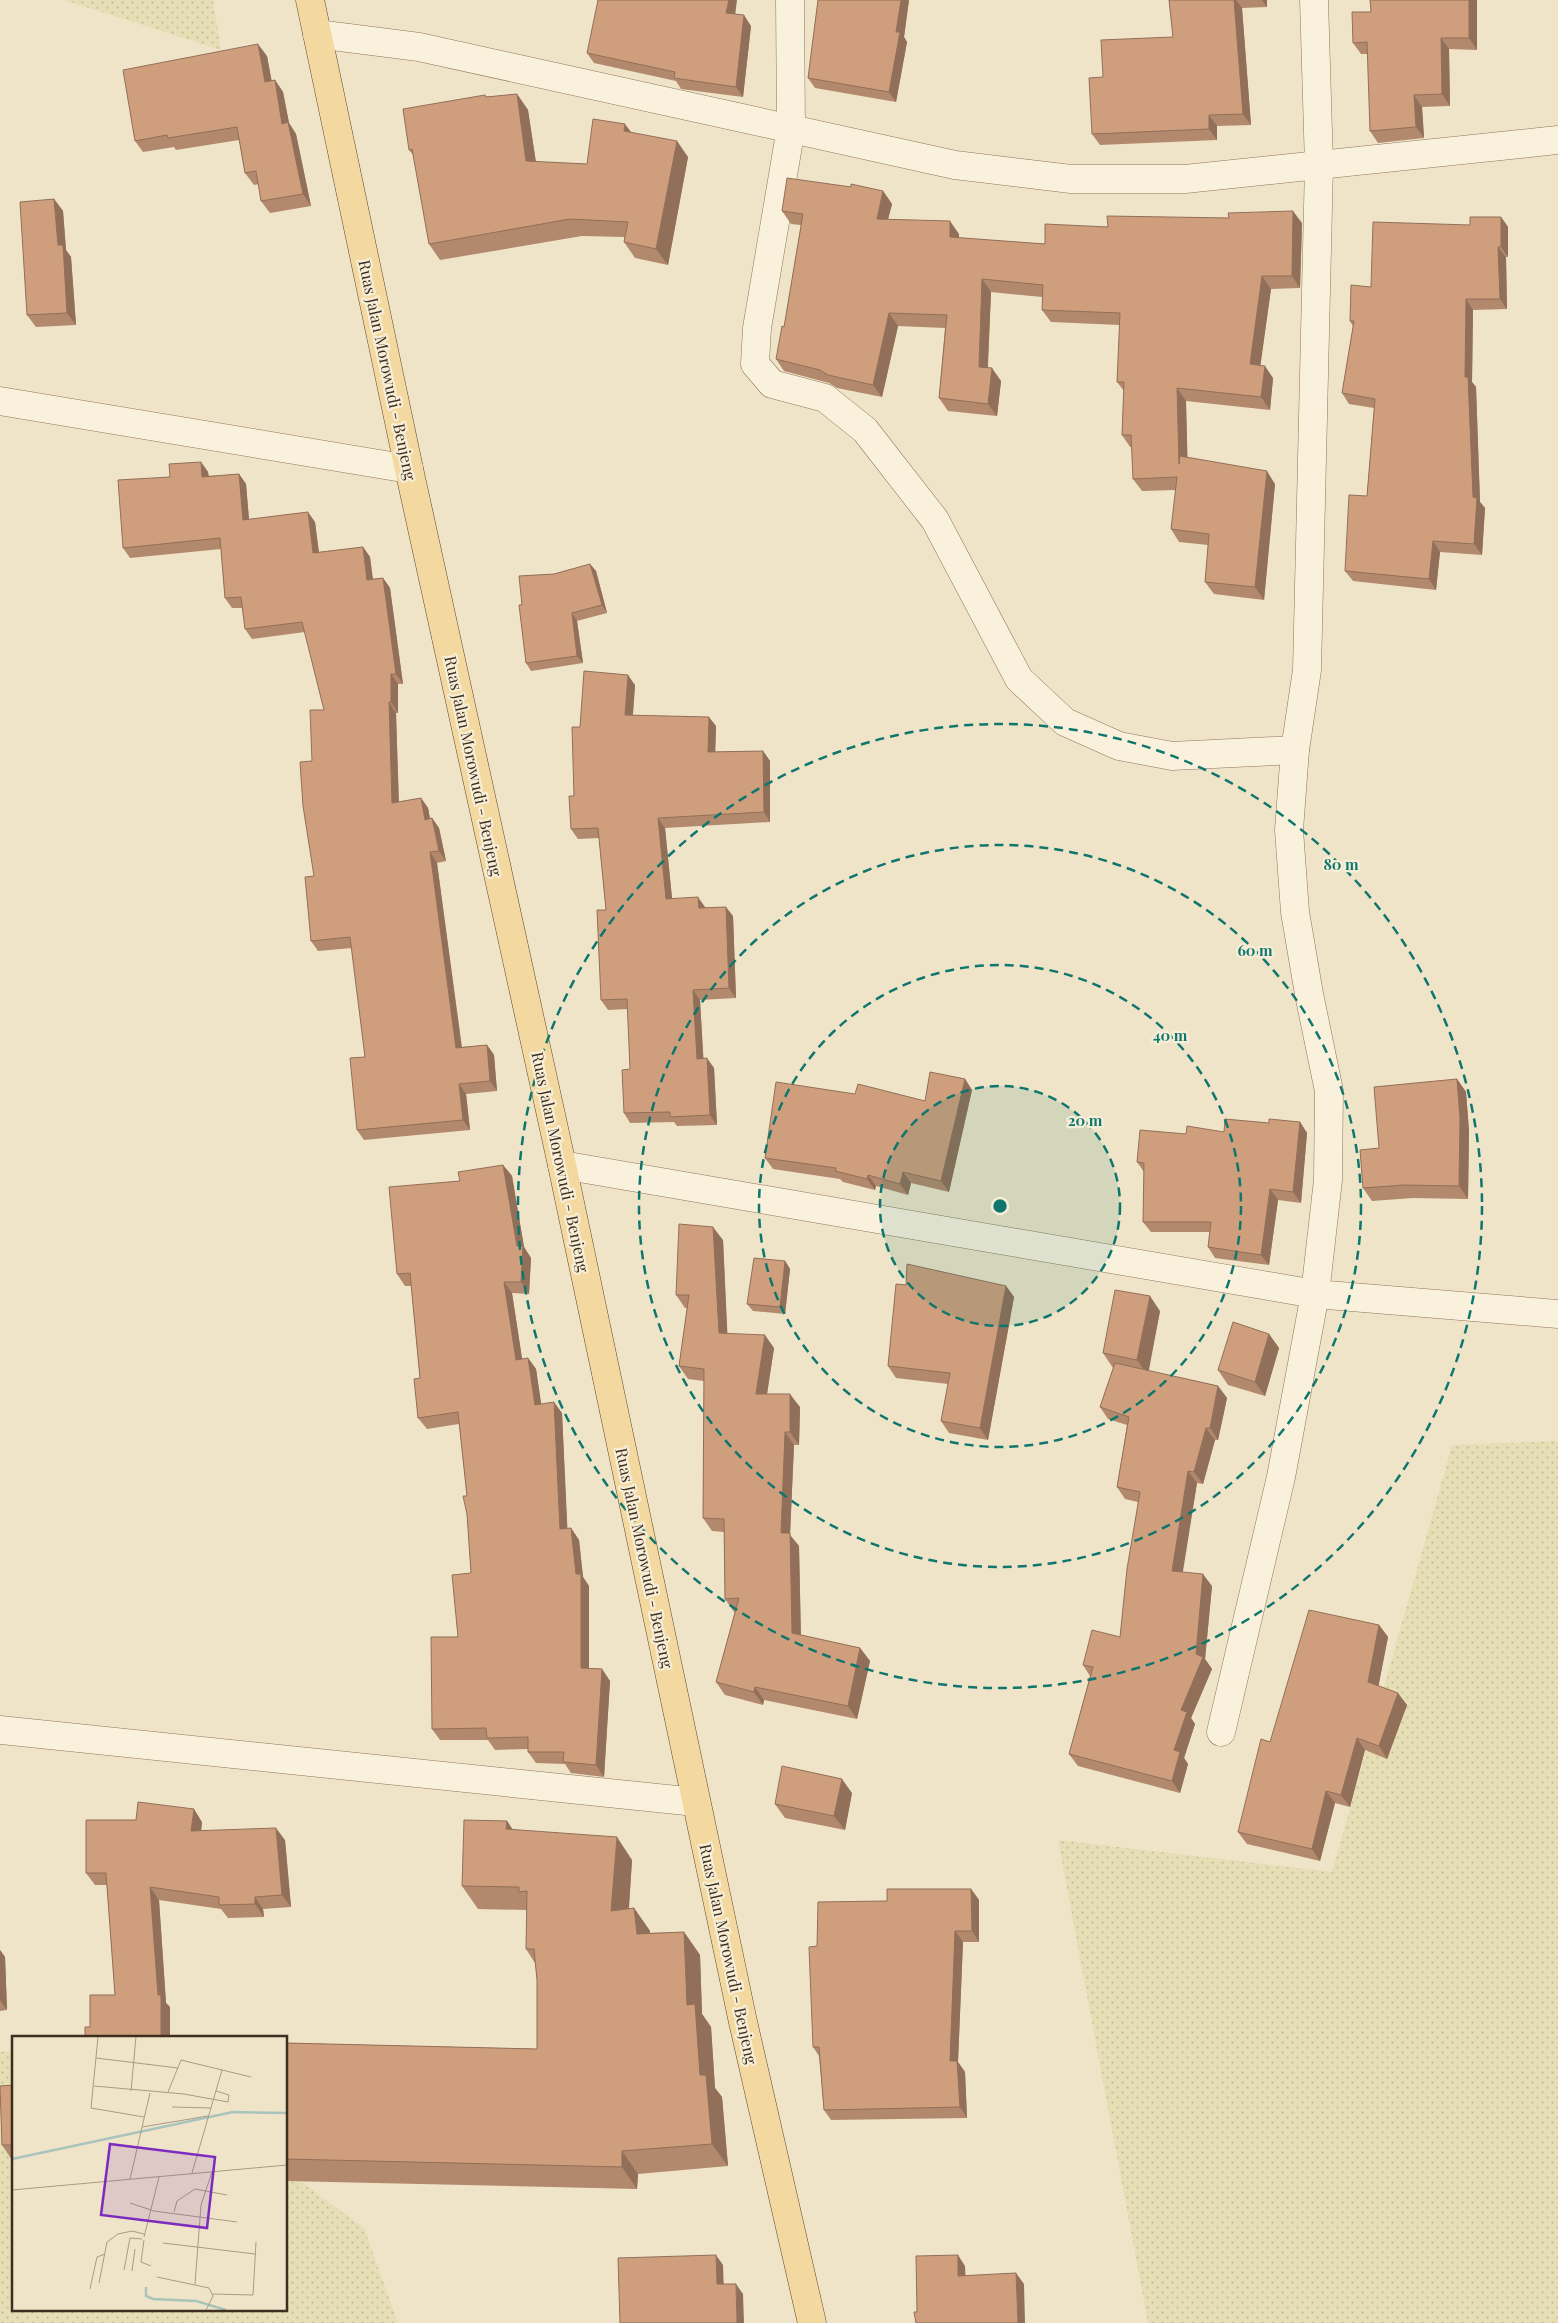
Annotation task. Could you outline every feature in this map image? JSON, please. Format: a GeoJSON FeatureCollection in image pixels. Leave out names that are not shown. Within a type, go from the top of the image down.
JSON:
{"type":"FeatureCollection","features":[{"type":"Feature","properties":{"kind":"main road","name":"Ruas Jalan Morowudi - Benjeng"},"geometry":{"type":"LineString","coordinates":[[310,0],[409,470],[562,1165],[696,1802],[812,2323]]}},
{"type":"Feature","properties":{"kind":"street"},"geometry":{"type":"LineString","coordinates":[[790,0],[791,128],[757,328],[755,364],[772,384],[825,398],[865,430],[935,520],[1019,679],[1065,722],[1119,746],[1172,756],[1295,750]]}},
{"type":"Feature","properties":{"kind":"street"},"geometry":{"type":"LineString","coordinates":[[1221,1732],[1281,1477],[1315,1294],[1328,1180],[1329,1091],[1309,994],[1295,912],[1289,830],[1295,750],[1307,670],[1319,166],[1314,0]]}},
{"type":"Feature","properties":{"kind":"street"},"geometry":{"type":"LineString","coordinates":[[317,34],[418,47],[955,165],[1071,178],[1185,179],[1558,140]]}},
{"type":"Feature","properties":{"kind":"street"},"geometry":{"type":"LineString","coordinates":[[0,401],[409,470]]}},
{"type":"Feature","properties":{"kind":"street"},"geometry":{"type":"LineString","coordinates":[[562,1165],[1315,1294],[1558,1314]]}},
{"type":"Feature","properties":{"kind":"street"},"geometry":{"type":"LineString","coordinates":[[0,1730],[696,1802]]}},
{"type":"Feature","properties":{"kind":"shaded area"},"geometry":{"type":"Polygon","coordinates":[[[64,0],[213,0],[221,50],[64,0]]]}},
{"type":"Feature","properties":{"kind":"shaded area"},"geometry":{"type":"Polygon","coordinates":[[[1558,1441],[1558,2323],[1148,2323],[1058,1840],[1332,1872],[1452,1445],[1558,1441]]]}},
{"type":"Feature","properties":{"kind":"shaded area"},"geometry":{"type":"Polygon","coordinates":[[[12,2051],[12,2310],[288,2310],[288,2172],[364,2228],[398,2323],[0,2323],[0,2052],[12,2051]]]}},
{"type":"Feature","properties":{"kind":"building"},"geometry":{"type":"Polygon","coordinates":[[[598,0],[729,0],[726,13],[744,15],[736,87],[674,78],[675,72],[587,53],[598,0]]]}},
{"type":"Feature","properties":{"kind":"building"},"geometry":{"type":"Polygon","coordinates":[[[818,0],[901,0],[896,32],[900,32],[889,92],[808,78],[818,0]]]}},
{"type":"Feature","properties":{"kind":"building"},"geometry":{"type":"Polygon","coordinates":[[[1169,0],[1234,0],[1243,114],[1209,115],[1209,129],[1092,134],[1089,78],[1103,77],[1101,40],[1173,37],[1169,0]]]}},
{"type":"Feature","properties":{"kind":"building"},"geometry":{"type":"Polygon","coordinates":[[[1370,0],[1469,0],[1469,38],[1441,38],[1442,94],[1414,95],[1416,127],[1370,131],[1367,42],[1353,43],[1352,12],[1371,12],[1370,0]]]}},
{"type":"Feature","properties":{"kind":"building"},"geometry":{"type":"Polygon","coordinates":[[[258,44],[265,82],[275,80],[282,124],[288,122],[303,194],[261,201],[256,171],[245,173],[237,127],[168,138],[167,135],[135,141],[123,70],[258,44]]]}},
{"type":"Feature","properties":{"kind":"building"},"geometry":{"type":"Polygon","coordinates":[[[517,94],[526,161],[587,164],[593,119],[625,124],[624,131],[677,141],[656,249],[624,242],[628,222],[570,219],[429,244],[412,149],[409,150],[403,109],[485,95],[486,97],[517,94]]]}},
{"type":"Feature","properties":{"kind":"building"},"geometry":{"type":"Polygon","coordinates":[[[787,178],[851,187],[851,184],[883,191],[877,219],[950,221],[950,237],[1045,244],[1045,224],[1108,227],[1107,216],[1229,218],[1228,213],[1293,211],[1292,276],[1262,276],[1250,364],[1265,366],[1261,397],[1177,388],[1179,464],[1180,456],[1267,471],[1255,587],[1205,582],[1209,534],[1171,529],[1177,477],[1133,479],[1131,435],[1122,435],[1124,382],[1117,382],[1120,313],[1042,310],[1043,285],[982,279],[979,367],[992,368],[988,404],[939,398],[947,315],[889,313],[873,385],[828,375],[820,370],[776,359],[782,326],[784,327],[803,214],[782,211],[787,178]]]}},
{"type":"Feature","properties":{"kind":"building"},"geometry":{"type":"Polygon","coordinates":[[[54,199],[58,245],[63,245],[67,313],[27,315],[20,202],[54,199]]]}},
{"type":"Feature","properties":{"kind":"building"},"geometry":{"type":"Polygon","coordinates":[[[1470,217],[1501,217],[1501,247],[1498,247],[1500,299],[1466,299],[1465,377],[1468,377],[1473,497],[1477,498],[1474,544],[1433,541],[1429,579],[1345,571],[1349,495],[1367,496],[1375,399],[1342,393],[1354,321],[1350,321],[1351,285],[1371,287],[1373,222],[1470,225],[1470,217]]]}},
{"type":"Feature","properties":{"kind":"building"},"geometry":{"type":"Polygon","coordinates":[[[201,462],[202,477],[239,474],[243,520],[308,512],[313,553],[363,547],[367,580],[383,578],[396,674],[391,674],[391,702],[389,702],[392,803],[421,798],[425,820],[432,818],[439,851],[430,852],[456,1048],[487,1045],[490,1081],[459,1084],[463,1120],[357,1130],[350,1058],[365,1057],[350,937],[311,941],[305,877],[314,876],[303,806],[300,762],[312,761],[310,710],[324,710],[302,622],[245,629],[241,597],[225,598],[220,538],[123,548],[118,480],[170,477],[169,464],[201,462]]]}},
{"type":"Feature","properties":{"kind":"building"},"geometry":{"type":"Polygon","coordinates":[[[590,564],[602,605],[572,613],[577,656],[526,663],[519,605],[522,605],[519,576],[554,574],[590,564]]]}},
{"type":"Feature","properties":{"kind":"building"},"geometry":{"type":"Polygon","coordinates":[[[584,671],[628,675],[625,715],[709,717],[708,752],[763,751],[764,812],[658,818],[666,899],[698,897],[699,908],[726,907],[729,988],[693,990],[697,1059],[707,1058],[710,1115],[670,1117],[670,1112],[624,1113],[622,1070],[630,1069],[627,999],[601,1000],[597,910],[606,910],[598,828],[571,829],[569,796],[574,796],[572,727],[580,727],[584,671]]]}},
{"type":"Feature","properties":{"kind":"building"},"geometry":{"type":"Polygon","coordinates":[[[930,1072],[965,1079],[941,1181],[903,1172],[900,1184],[868,1175],[867,1179],[835,1171],[836,1168],[765,1158],[776,1082],[855,1094],[858,1084],[925,1101],[930,1072]]]}},
{"type":"Feature","properties":{"kind":"building"},"geometry":{"type":"Polygon","coordinates":[[[1457,1079],[1460,1118],[1459,1186],[1404,1185],[1363,1188],[1360,1150],[1379,1148],[1374,1087],[1457,1079]]]}},
{"type":"Feature","properties":{"kind":"building"},"geometry":{"type":"Polygon","coordinates":[[[1225,1119],[1269,1123],[1269,1119],[1300,1122],[1293,1192],[1270,1189],[1261,1255],[1208,1247],[1211,1222],[1143,1222],[1144,1163],[1137,1162],[1140,1130],[1186,1134],[1187,1126],[1224,1132],[1225,1119]]]}},
{"type":"Feature","properties":{"kind":"building"},"geometry":{"type":"Polygon","coordinates":[[[503,1165],[517,1246],[523,1246],[521,1282],[504,1282],[516,1360],[528,1358],[535,1405],[554,1402],[560,1529],[571,1528],[576,1574],[581,1574],[581,1668],[602,1669],[596,1765],[563,1762],[564,1752],[528,1752],[528,1737],[487,1738],[486,1728],[432,1729],[431,1637],[458,1637],[452,1575],[471,1573],[467,1514],[463,1496],[467,1496],[458,1412],[418,1418],[414,1379],[420,1378],[410,1273],[397,1274],[389,1187],[460,1181],[458,1172],[503,1165]]]}},
{"type":"Feature","properties":{"kind":"building"},"geometry":{"type":"Polygon","coordinates":[[[679,1224],[713,1227],[719,1333],[765,1335],[756,1394],[790,1394],[790,1432],[785,1432],[781,1533],[790,1533],[792,1633],[860,1648],[848,1706],[755,1687],[754,1692],[716,1682],[739,1598],[725,1599],[724,1519],[703,1518],[704,1369],[679,1366],[689,1295],[676,1295],[679,1224]]]}},
{"type":"Feature","properties":{"kind":"building"},"geometry":{"type":"Polygon","coordinates":[[[754,1258],[785,1261],[780,1307],[747,1304],[754,1258]]]}},
{"type":"Feature","properties":{"kind":"building"},"geometry":{"type":"Polygon","coordinates":[[[907,1264],[1006,1286],[980,1428],[941,1421],[950,1373],[888,1366],[896,1284],[906,1285],[907,1264]]]}},
{"type":"Feature","properties":{"kind":"building"},"geometry":{"type":"Polygon","coordinates":[[[1115,1290],[1150,1296],[1137,1360],[1103,1353],[1115,1290]]]}},
{"type":"Feature","properties":{"kind":"building"},"geometry":{"type":"Polygon","coordinates":[[[1233,1322],[1269,1334],[1255,1382],[1218,1370],[1233,1322]]]}},
{"type":"Feature","properties":{"kind":"building"},"geometry":{"type":"Polygon","coordinates":[[[1115,1363],[1218,1386],[1210,1428],[1206,1428],[1194,1472],[1188,1471],[1172,1571],[1203,1574],[1196,1654],[1203,1657],[1181,1710],[1187,1712],[1174,1750],[1180,1752],[1172,1781],[1069,1754],[1093,1667],[1083,1665],[1092,1630],[1120,1637],[1127,1569],[1140,1492],[1117,1487],[1129,1417],[1100,1407],[1115,1363]]]}},
{"type":"Feature","properties":{"kind":"building"},"geometry":{"type":"Polygon","coordinates":[[[1309,1610],[1379,1625],[1368,1682],[1398,1693],[1379,1746],[1357,1738],[1341,1795],[1326,1791],[1312,1849],[1238,1832],[1261,1739],[1270,1742],[1309,1610]]]}},
{"type":"Feature","properties":{"kind":"building"},"geometry":{"type":"Polygon","coordinates":[[[782,1766],[842,1779],[834,1816],[775,1804],[782,1766]]]}},
{"type":"Feature","properties":{"kind":"building"},"geometry":{"type":"Polygon","coordinates":[[[138,1802],[194,1809],[191,1831],[276,1828],[282,1895],[255,1897],[255,1904],[219,1905],[219,1897],[150,1887],[158,1995],[161,1995],[161,2036],[85,2036],[85,2027],[90,2027],[90,1995],[115,1995],[106,1873],[86,1873],[86,1820],[136,1820],[138,1802]]]}},
{"type":"Feature","properties":{"kind":"building"},"geometry":{"type":"Polygon","coordinates":[[[464,1820],[507,1821],[506,1829],[617,1837],[611,1911],[634,1908],[637,1934],[684,1932],[687,2005],[695,2004],[700,2075],[706,2075],[712,2144],[622,2151],[622,2167],[288,2159],[288,2043],[537,2049],[537,1980],[534,1949],[526,1949],[527,1891],[519,1892],[519,1887],[462,1886],[464,1820]]]}},
{"type":"Feature","properties":{"kind":"building"},"geometry":{"type":"Polygon","coordinates":[[[887,1889],[971,1889],[972,1931],[955,1931],[950,2061],[957,2061],[960,2107],[824,2110],[819,2047],[813,2047],[809,1947],[817,1946],[818,1902],[887,1901],[887,1889]]]}},
{"type":"Feature","properties":{"kind":"building"},"geometry":{"type":"Polygon","coordinates":[[[12,2085],[12,2145],[2,2145],[0,2086],[12,2085]]]}},
{"type":"Feature","properties":{"kind":"building"},"geometry":{"type":"Polygon","coordinates":[[[716,2255],[717,2284],[736,2284],[737,2323],[620,2323],[618,2258],[716,2255]]]}},
{"type":"Feature","properties":{"kind":"building"},"geometry":{"type":"Polygon","coordinates":[[[958,2255],[958,2276],[1016,2273],[1018,2323],[916,2323],[914,2312],[917,2312],[916,2256],[958,2255]]]}}]}
